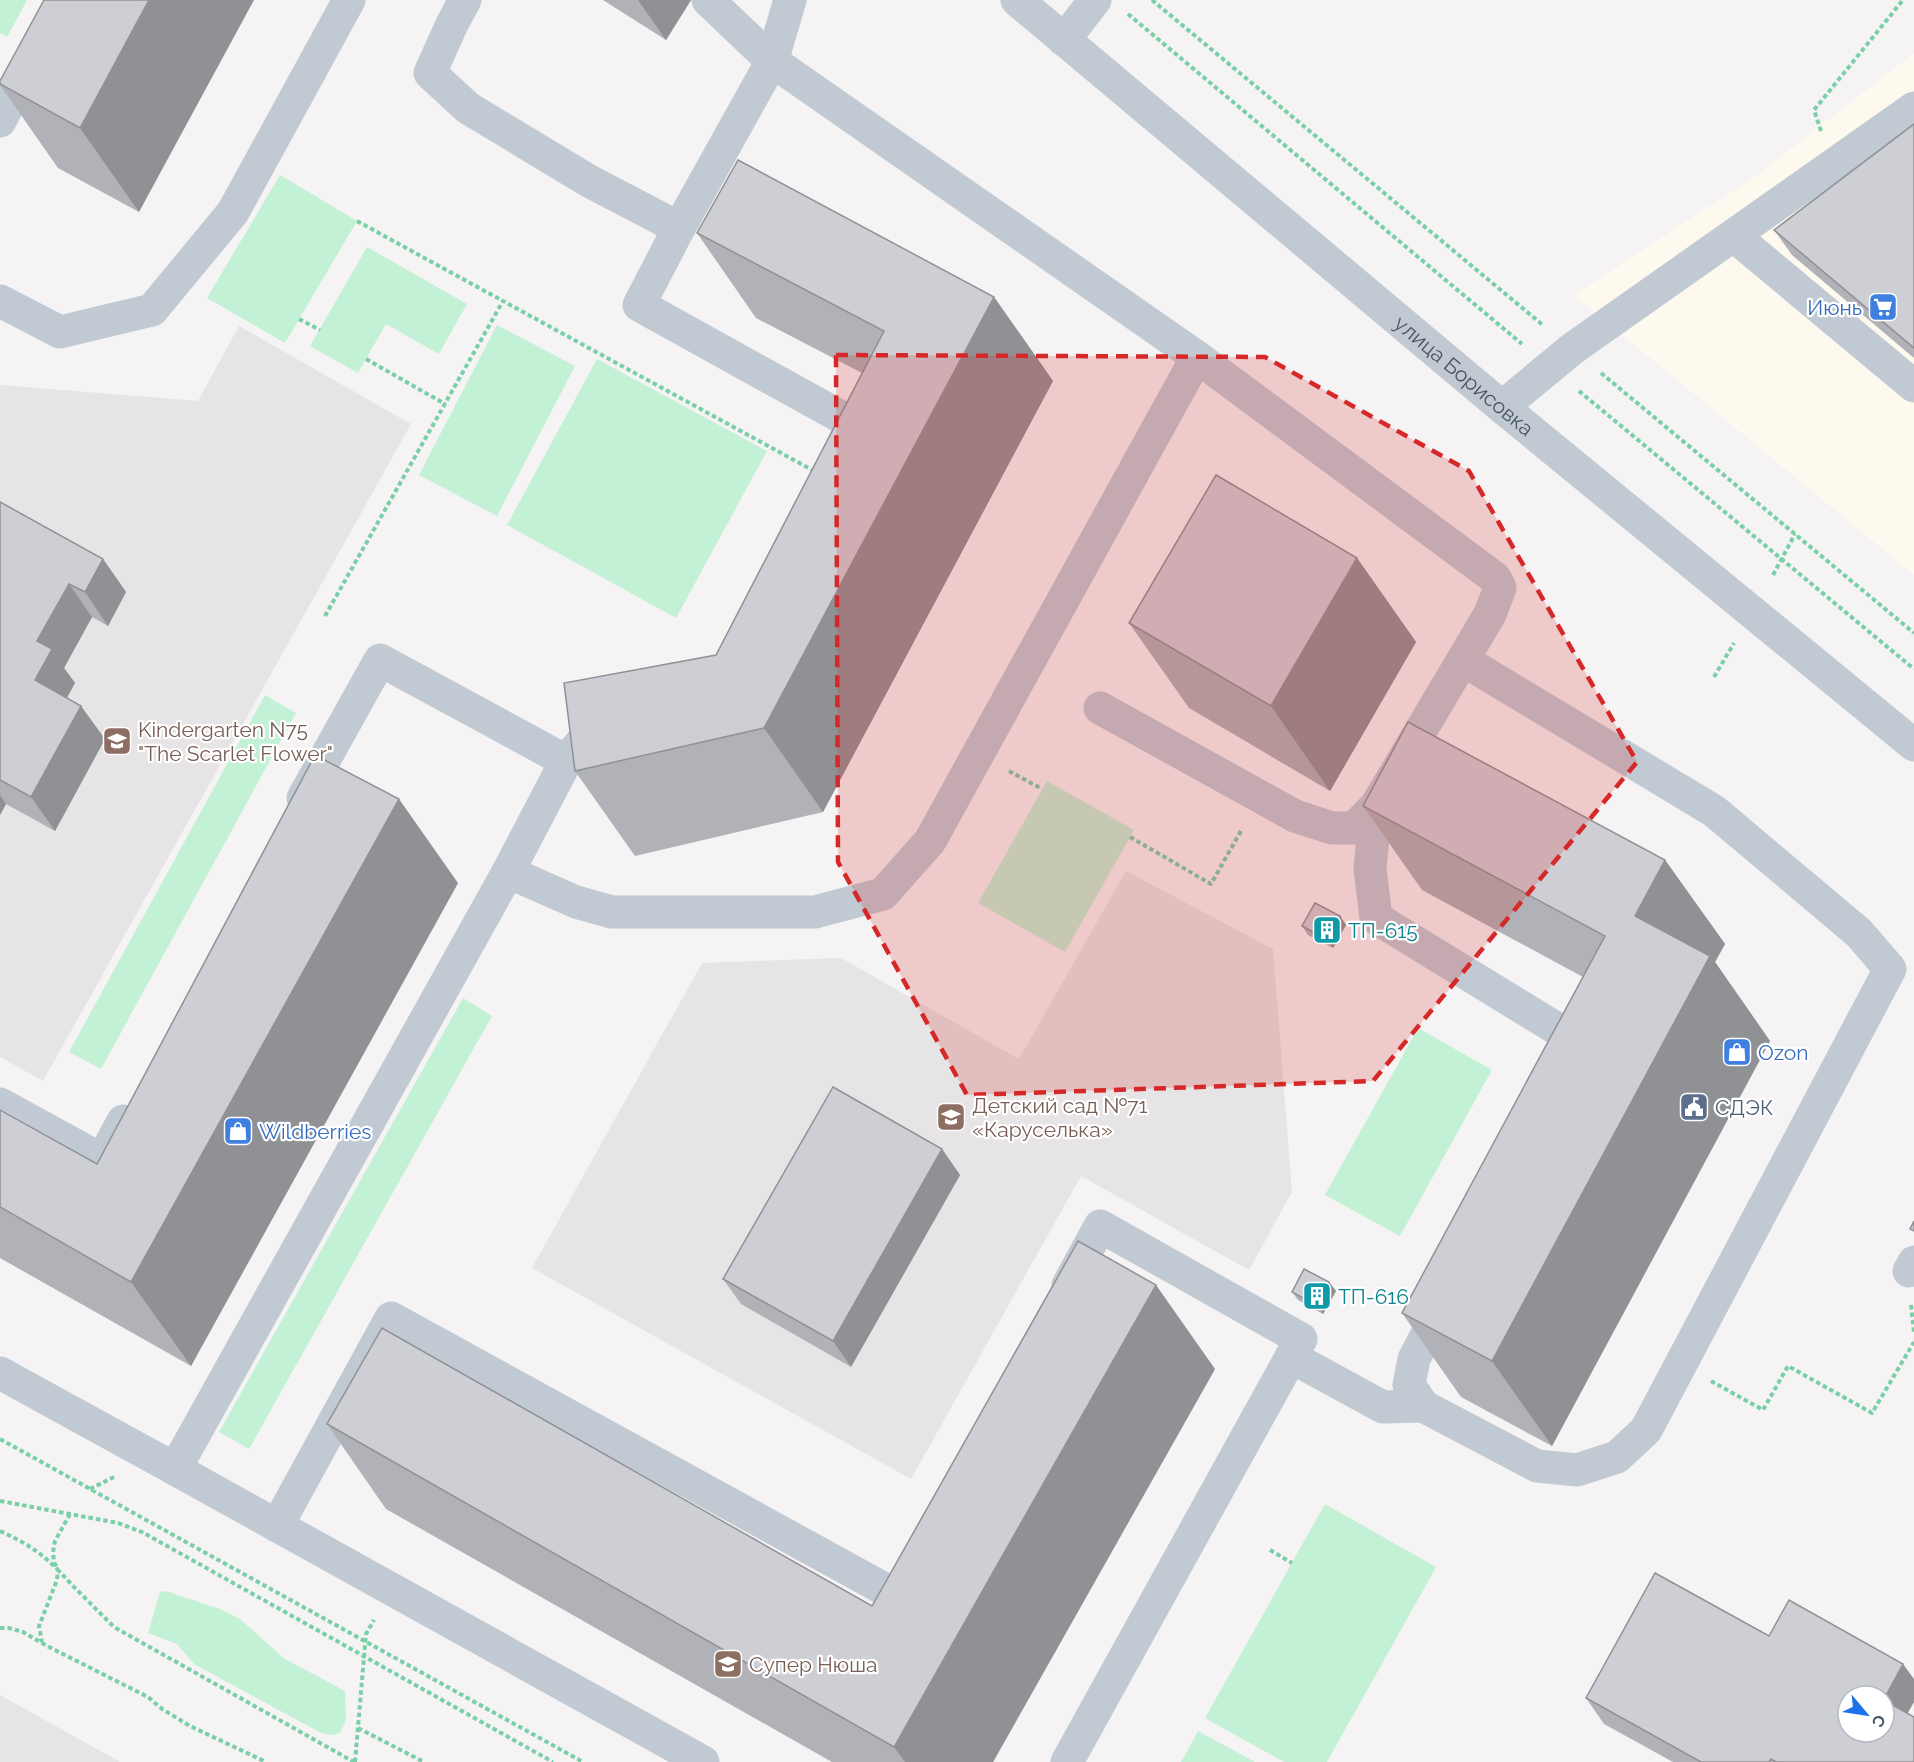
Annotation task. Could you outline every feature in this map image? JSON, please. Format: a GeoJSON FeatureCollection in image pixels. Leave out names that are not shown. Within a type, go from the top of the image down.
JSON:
{"type":"FeatureCollection","features":[{"type":"Feature","properties":{"kind":"street"},"geometry":{"type":"LineString","coordinates":[[3,108],[63,0]]}},
{"type":"Feature","properties":{"kind":"street"},"geometry":{"type":"LineString","coordinates":[[0,301],[60,332],[152,310],[233,212],[349,0]]}},
{"type":"Feature","properties":{"kind":"street"},"geometry":{"type":"LineString","coordinates":[[465,0],[430,73],[468,108],[589,181],[679,228]]}},
{"type":"Feature","properties":{"kind":"street"},"geometry":{"type":"LineString","coordinates":[[708,0],[771,61],[1197,357],[1495,578],[1500,588],[1494,605],[1463,660],[1376,806],[1354,828],[1332,828],[1295,816],[1100,708]]}},
{"type":"Feature","properties":{"kind":"street"},"geometry":{"type":"LineString","coordinates":[[790,0],[771,61],[639,305],[880,439],[866,465]]}},
{"type":"Feature","properties":{"kind":"street","name":"улица Борисовка"},"geometry":{"type":"LineString","coordinates":[[1017,0],[1502,407],[1914,745]]}},
{"type":"Feature","properties":{"kind":"street"},"geometry":{"type":"LineString","coordinates":[[1064,40],[1095,0]]}},
{"type":"Feature","properties":{"kind":"street"},"geometry":{"type":"LineString","coordinates":[[1502,407],[1561,359],[1914,108]]}},
{"type":"Feature","properties":{"kind":"street"},"geometry":{"type":"LineString","coordinates":[[1734,236],[1914,386]]}},
{"type":"Feature","properties":{"kind":"street"},"geometry":{"type":"LineString","coordinates":[[508,872],[576,902],[612,912],[815,912],[883,894],[930,841],[1197,357]]}},
{"type":"Feature","properties":{"kind":"street"},"geometry":{"type":"LineString","coordinates":[[287,826],[380,660],[566,761]]}},
{"type":"Feature","properties":{"kind":"street"},"geometry":{"type":"LineString","coordinates":[[1458,1276],[1414,1359],[1409,1385],[1423,1406],[1537,1466],[1577,1470],[1617,1457],[1646,1430],[1890,969],[1859,933],[1714,811],[1463,660]]}},
{"type":"Feature","properties":{"kind":"street"},"geometry":{"type":"LineString","coordinates":[[175,1469],[508,872],[566,761],[591,731],[638,720]]}},
{"type":"Feature","properties":{"kind":"street"},"geometry":{"type":"LineString","coordinates":[[1376,806],[1370,868],[1376,918],[1567,1035],[1570,1071],[1558,1091]]}},
{"type":"Feature","properties":{"kind":"street"},"geometry":{"type":"LineString","coordinates":[[0,1104],[102,1160],[136,1097]]}},
{"type":"Feature","properties":{"kind":"street"},"geometry":{"type":"LineString","coordinates":[[1055,1308],[1100,1226],[1301,1338],[1067,1762]]}},
{"type":"Feature","properties":{"kind":"street"},"geometry":{"type":"LineString","coordinates":[[277,1526],[391,1318],[897,1596],[926,1544]]}},
{"type":"Feature","properties":{"kind":"street"},"geometry":{"type":"LineString","coordinates":[[1291,1357],[1383,1407],[1423,1406]]}},
{"type":"Feature","properties":{"kind":"street"},"geometry":{"type":"LineString","coordinates":[[0,1373],[703,1762]]}},
{"type":"Feature","properties":{"kind":"path"},"geometry":{"type":"LineString","coordinates":[[1152,0],[1561,359],[1782,559],[1914,669]]}},
{"type":"Feature","properties":{"kind":"path"},"geometry":{"type":"LineString","coordinates":[[1833,165],[1814,110],[1903,0]]}},
{"type":"Feature","properties":{"kind":"path"},"geometry":{"type":"LineString","coordinates":[[1125,12],[1561,359],[1795,534],[1914,633]]}},
{"type":"Feature","properties":{"kind":"path"},"geometry":{"type":"LineString","coordinates":[[357,221],[821,475]]}},
{"type":"Feature","properties":{"kind":"path"},"geometry":{"type":"LineString","coordinates":[[325,616],[503,301]]}},
{"type":"Feature","properties":{"kind":"path"},"geometry":{"type":"LineString","coordinates":[[299,319],[320,330]]}},
{"type":"Feature","properties":{"kind":"path"},"geometry":{"type":"LineString","coordinates":[[366,359],[445,404]]}},
{"type":"Feature","properties":{"kind":"path"},"geometry":{"type":"LineString","coordinates":[[1773,575],[1795,534]]}},
{"type":"Feature","properties":{"kind":"path"},"geometry":{"type":"LineString","coordinates":[[1714,677],[1735,642]]}},
{"type":"Feature","properties":{"kind":"path"},"geometry":{"type":"LineString","coordinates":[[1007,770],[1042,789]]}},
{"type":"Feature","properties":{"kind":"path"},"geometry":{"type":"LineString","coordinates":[[1130,837],[1211,884],[1261,797]]}},
{"type":"Feature","properties":{"kind":"path"},"geometry":{"type":"LineString","coordinates":[[1681,1365],[1763,1410],[1788,1366],[1872,1413],[1914,1342]]}},
{"type":"Feature","properties":{"kind":"path"},"geometry":{"type":"LineString","coordinates":[[0,1439],[583,1762]]}},
{"type":"Feature","properties":{"kind":"path"},"geometry":{"type":"LineString","coordinates":[[0,1501],[118,1523],[142,1532],[553,1762]]}},
{"type":"Feature","properties":{"kind":"path"},"geometry":{"type":"LineString","coordinates":[[42,1643],[39,1626],[57,1580],[58,1570],[53,1552],[55,1541],[70,1514]]}},
{"type":"Feature","properties":{"kind":"path"},"geometry":{"type":"LineString","coordinates":[[0,1531],[32,1547],[47,1558],[114,1627],[355,1762],[366,1634],[392,1588]]}},
{"type":"Feature","properties":{"kind":"path"},"geometry":{"type":"LineString","coordinates":[[1270,1550],[1292,1563]]}},
{"type":"Feature","properties":{"kind":"path"},"geometry":{"type":"LineString","coordinates":[[0,1628],[23,1632],[148,1697],[190,1726],[266,1762]]}},
{"type":"Feature","properties":{"kind":"path"},"geometry":{"type":"LineString","coordinates":[[358,1728],[424,1762]]}},
{"type":"Feature","properties":{"kind":"highlighted area"},"geometry":{"type":"Polygon","coordinates":[[[836,355],[1265,357],[1469,471],[1637,762],[1373,1081],[967,1095],[838,862],[836,355]]]}},
{"type":"Feature","properties":{"kind":"shaded area"},"geometry":{"type":"Polygon","coordinates":[[[1914,53],[1914,575],[1574,295],[1756,176],[1914,53]]]}},
{"type":"Feature","properties":{"kind":"shaded area","name":"Kindergarten N75 \"The Scarlet Flower\""},"geometry":{"type":"Polygon","coordinates":[[[239,326],[411,424],[43,1081],[0,1057],[0,385],[198,401],[239,326]]]}},
{"type":"Feature","properties":{"kind":"shaded area","name":"Детский сад №71 «Каруселька»"},"geometry":{"type":"Polygon","coordinates":[[[1126,871],[1273,949],[1292,1192],[1249,1270],[1081,1176],[911,1479],[532,1268],[702,963],[841,958],[1019,1059],[1126,871]]]}},
{"type":"Feature","properties":{"kind":"shaded area"},"geometry":{"type":"Polygon","coordinates":[[[0,1695],[120,1762],[0,1762],[0,1695]]]}},
{"type":"Feature","properties":{"kind":"green space"},"geometry":{"type":"Polygon","coordinates":[[[0,0],[27,0],[7,37],[0,33],[0,0]]]}},
{"type":"Feature","properties":{"kind":"green space"},"geometry":{"type":"Polygon","coordinates":[[[280,175],[357,221],[285,343],[207,298],[280,175]]]}},
{"type":"Feature","properties":{"kind":"green space"},"geometry":{"type":"Polygon","coordinates":[[[367,247],[467,304],[439,354],[386,324],[358,373],[310,346],[367,247]]]}},
{"type":"Feature","properties":{"kind":"green space"},"geometry":{"type":"Polygon","coordinates":[[[497,325],[575,366],[497,516],[419,475],[497,325]]]}},
{"type":"Feature","properties":{"kind":"green space"},"geometry":{"type":"Polygon","coordinates":[[[597,359],[767,451],[676,618],[507,525],[597,359]]]}},
{"type":"Feature","properties":{"kind":"green space"},"geometry":{"type":"Polygon","coordinates":[[[265,695],[296,713],[101,1069],[69,1052],[265,695]]]}},
{"type":"Feature","properties":{"kind":"green space"},"geometry":{"type":"Polygon","coordinates":[[[1047,781],[1134,830],[1065,952],[978,903],[1047,781]]]}},
{"type":"Feature","properties":{"kind":"green space"},"geometry":{"type":"Polygon","coordinates":[[[463,998],[492,1016],[249,1449],[219,1432],[463,998]]]}},
{"type":"Feature","properties":{"kind":"green space"},"geometry":{"type":"Polygon","coordinates":[[[1418,1028],[1492,1070],[1400,1236],[1325,1195],[1418,1028]]]}},
{"type":"Feature","properties":{"kind":"green space"},"geometry":{"type":"Polygon","coordinates":[[[1325,1504],[1436,1567],[1327,1762],[1284,1762],[1205,1718],[1325,1504]]]}},
{"type":"Feature","properties":{"kind":"green space"},"geometry":{"type":"Polygon","coordinates":[[[166,1591],[220,1609],[240,1619],[285,1659],[345,1691],[346,1720],[340,1733],[331,1735],[321,1733],[194,1664],[177,1644],[148,1633],[160,1592],[166,1591]]]}},
{"type":"Feature","properties":{"kind":"green space"},"geometry":{"type":"Polygon","coordinates":[[[1198,1731],[1255,1762],[1181,1762],[1198,1731]]]}},
{"type":"Feature","properties":{"kind":"building"},"geometry":{"type":"Polygon","coordinates":[[[44,0],[149,0],[80,128],[0,84],[44,0]]]}},
{"type":"Feature","properties":{"kind":"building","name":"Июнь"},"geometry":{"type":"Polygon","coordinates":[[[1914,124],[1914,348],[1774,230],[1914,124]]]}},
{"type":"Feature","properties":{"kind":"building"},"geometry":{"type":"Polygon","coordinates":[[[738,160],[994,297],[764,728],[575,771],[564,683],[716,655],[884,331],[697,233],[738,160]]]}},
{"type":"Feature","properties":{"kind":"building"},"geometry":{"type":"Polygon","coordinates":[[[1216,475],[1357,558],[1271,706],[1129,623],[1216,475]]]}},
{"type":"Feature","properties":{"kind":"building"},"geometry":{"type":"Polygon","coordinates":[[[0,502],[103,559],[85,592],[69,584],[37,641],[52,649],[35,680],[81,706],[31,797],[0,780],[0,502]]]}},
{"type":"Feature","properties":{"kind":"building"},"geometry":{"type":"Polygon","coordinates":[[[1408,722],[1665,860],[1635,916],[1710,956],[1492,1361],[1402,1313],[1605,936],[1363,806],[1408,722]]]}},
{"type":"Feature","properties":{"kind":"building"},"geometry":{"type":"Polygon","coordinates":[[[315,755],[399,799],[131,1282],[0,1207],[0,1110],[97,1164],[315,755]]]}},
{"type":"Feature","properties":{"kind":"building"},"geometry":{"type":"Polygon","coordinates":[[[1315,903],[1340,916],[1327,940],[1302,926],[1315,903]]]}},
{"type":"Feature","properties":{"kind":"building"},"geometry":{"type":"Polygon","coordinates":[[[833,1087],[942,1149],[833,1341],[723,1279],[833,1087]]]}},
{"type":"Feature","properties":{"kind":"building"},"geometry":{"type":"Polygon","coordinates":[[[1078,1241],[1156,1285],[894,1747],[327,1424],[382,1328],[872,1606],[1078,1241]]]}},
{"type":"Feature","properties":{"kind":"building"},"geometry":{"type":"Polygon","coordinates":[[[1304,1269],[1329,1282],[1317,1306],[1292,1292],[1304,1269]]]}},
{"type":"Feature","properties":{"kind":"building"},"geometry":{"type":"Polygon","coordinates":[[[1655,1573],[1769,1636],[1789,1600],[1903,1664],[1892,1684],[1836,1684],[1836,1744],[1896,1744],[1896,1707],[1914,1717],[1914,1762],[1776,1762],[1771,1759],[1769,1762],[1701,1762],[1586,1698],[1655,1573]]]}},
{"type":"Feature","properties":{"kind":"place","name":"Июнь"},"geometry":{"type":"Point","coordinates":[1883,307]}},
{"type":"Feature","properties":{"kind":"place","name":"Kindergarten N75 \"The Scarlet Flower\""},"geometry":{"type":"Point","coordinates":[117,741]}},
{"type":"Feature","properties":{"kind":"place","name":"ТП-615"},"geometry":{"type":"Point","coordinates":[1327,930]}},
{"type":"Feature","properties":{"kind":"place","name":"Ozon"},"geometry":{"type":"Point","coordinates":[1737,1052]}},
{"type":"Feature","properties":{"kind":"place","name":"СДЭК"},"geometry":{"type":"Point","coordinates":[1694,1107]}},
{"type":"Feature","properties":{"kind":"place","name":"Детский сад №71 «Каруселька»"},"geometry":{"type":"Point","coordinates":[951,1117]}},
{"type":"Feature","properties":{"kind":"place","name":"Wildberries"},"geometry":{"type":"Point","coordinates":[238,1131]}},
{"type":"Feature","properties":{"kind":"place","name":"ТП-616"},"geometry":{"type":"Point","coordinates":[1317,1296]}},
{"type":"Feature","properties":{"kind":"place","name":"Супер Нюша"},"geometry":{"type":"Point","coordinates":[728,1664]}}]}
